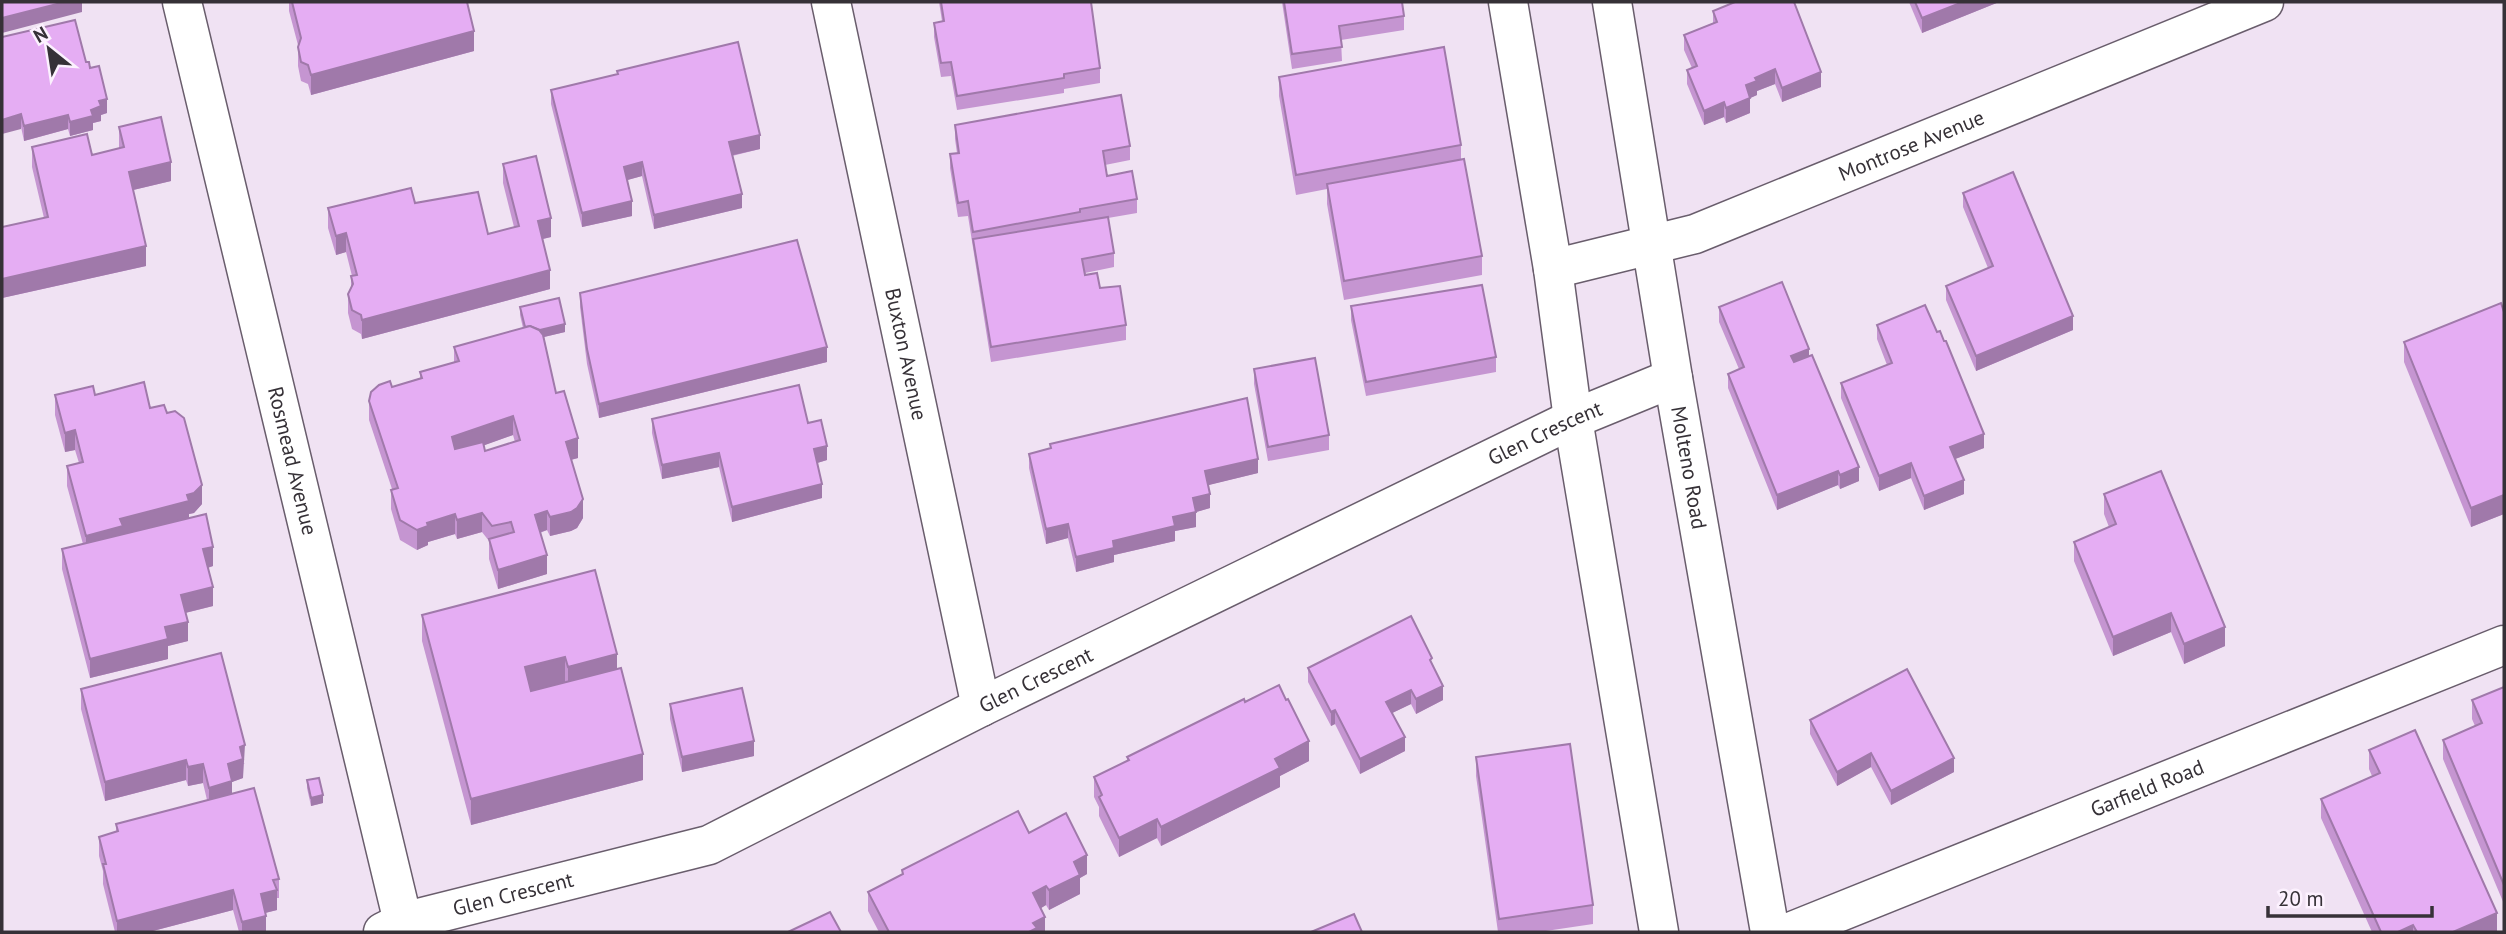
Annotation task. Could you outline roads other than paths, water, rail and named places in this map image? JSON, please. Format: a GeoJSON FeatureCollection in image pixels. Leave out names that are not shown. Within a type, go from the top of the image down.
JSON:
{"type":"FeatureCollection","features":[{"type":"Feature","properties":{"kind":"street","name":"Rosmead Avenue"},"geometry":{"type":"LineString","coordinates":[[181,2],[393,927]]}},
{"type":"Feature","properties":{"kind":"street","name":"Buxton Avenue"},"geometry":{"type":"LineString","coordinates":[[831,2],[981,707]]}},
{"type":"Feature","properties":{"kind":"street"},"geometry":{"type":"LineString","coordinates":[[1508,2],[1553,269],[1573,419],[1659,932]]}},
{"type":"Feature","properties":{"kind":"street","name":"Molteno Road"},"geometry":{"type":"LineString","coordinates":[[1612,2],[1672,378],[1770,932]]}},
{"type":"Feature","properties":{"kind":"street","name":"Montrose Avenue"},"geometry":{"type":"LineString","coordinates":[[1553,269],[1695,234],[2264,2]]}},
{"type":"Feature","properties":{"kind":"street","name":"Glen Crescent"},"geometry":{"type":"LineString","coordinates":[[393,927],[709,845],[981,707],[1573,419],[1672,378]]}},
{"type":"Feature","properties":{"kind":"street","name":"Garfield Road"},"geometry":{"type":"LineString","coordinates":[[1790,932],[2504,645]]}}]}
